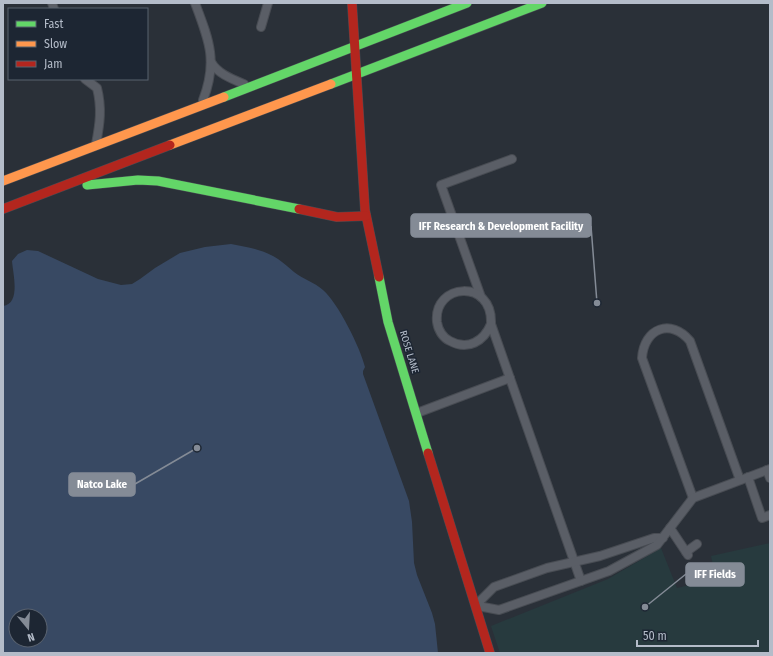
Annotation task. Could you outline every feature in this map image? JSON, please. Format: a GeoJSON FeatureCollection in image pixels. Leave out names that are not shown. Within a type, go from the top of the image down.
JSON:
{"type":"FeatureCollection","features":[{"type":"Feature","properties":{"kind":"main road","name":"ROSE LANE"},"geometry":{"type":"LineString","coordinates":[[352,3],[366,216],[388,322],[490,653]]}},
{"type":"Feature","properties":{"kind":"main road"},"geometry":{"type":"LineString","coordinates":[[3,181],[354,48],[466,3]]}},
{"type":"Feature","properties":{"kind":"main road"},"geometry":{"type":"LineString","coordinates":[[3,209],[542,3]]}},
{"type":"Feature","properties":{"kind":"main road"},"geometry":{"type":"LineString","coordinates":[[60,188],[138,180],[158,181],[337,217],[366,216]]}},
{"type":"Feature","properties":{"kind":"lane"},"geometry":{"type":"LineString","coordinates":[[195,3],[208,38],[211,62],[210,80],[201,106]]}},
{"type":"Feature","properties":{"kind":"lane"},"geometry":{"type":"LineString","coordinates":[[261,27],[268,3]]}},
{"type":"Feature","properties":{"kind":"lane"},"geometry":{"type":"LineString","coordinates":[[211,62],[214,67],[226,76],[250,87]]}},
{"type":"Feature","properties":{"kind":"lane"},"geometry":{"type":"LineString","coordinates":[[86,80],[97,88],[100,101],[101,116],[96,146]]}},
{"type":"Feature","properties":{"kind":"lane"},"geometry":{"type":"LineString","coordinates":[[481,297],[441,185],[512,159]]}},
{"type":"Feature","properties":{"kind":"lane"},"geometry":{"type":"LineString","coordinates":[[491,324],[488,332],[475,344],[466,346],[456,345],[441,334],[437,325],[436,316],[439,307],[444,300],[451,294],[460,291],[469,291],[477,294],[489,307],[491,324],[581,581]]}},
{"type":"Feature","properties":{"kind":"lane"},"geometry":{"type":"LineString","coordinates":[[693,498],[642,358],[643,348],[647,340],[659,329],[667,328],[675,330],[684,334],[690,341],[744,479],[762,518],[770,515]]}},
{"type":"Feature","properties":{"kind":"lane"},"geometry":{"type":"LineString","coordinates":[[416,413],[510,378]]}},
{"type":"Feature","properties":{"kind":"lane"},"geometry":{"type":"LineString","coordinates":[[476,605],[499,610],[609,571],[657,545],[693,498],[769,470],[770,478]]}},
{"type":"Feature","properties":{"kind":"lane"},"geometry":{"type":"LineString","coordinates":[[670,528],[687,554],[697,544]]}},
{"type":"Feature","properties":{"kind":"lane"},"geometry":{"type":"LineString","coordinates":[[476,605],[494,587],[547,568],[600,556],[654,538],[663,538]]}},
{"type":"Feature","properties":{"kind":"green space"},"geometry":{"type":"Polygon","coordinates":[[[770,543],[770,653],[500,653],[491,626],[608,579],[661,548],[677,588],[716,579],[711,556],[770,543]]]}},
{"type":"Feature","properties":{"kind":"water"},"geometry":{"type":"Polygon","coordinates":[[[231,244],[256,249],[267,253],[323,290],[342,315],[362,358],[365,367],[363,374],[409,501],[412,522],[414,563],[435,624],[438,653],[3,653],[3,306],[9,304],[14,294],[15,288],[12,261],[18,254],[27,250],[38,251],[98,279],[121,285],[132,284],[180,253],[205,247],[231,244]]]}},
{"type":"Feature","properties":{"kind":"traffic: fast"},"geometry":{"type":"LineString","coordinates":[[224,97],[467,3]]}},
{"type":"Feature","properties":{"kind":"traffic: fast"},"geometry":{"type":"LineString","coordinates":[[331,84],[542,3]]}},
{"type":"Feature","properties":{"kind":"traffic: fast"},"geometry":{"type":"LineString","coordinates":[[87,185],[138,180],[158,181],[299,209]]}},
{"type":"Feature","properties":{"kind":"traffic: fast"},"geometry":{"type":"LineString","coordinates":[[379,277],[388,322],[428,453]]}},
{"type":"Feature","properties":{"kind":"traffic: slow"},"geometry":{"type":"LineString","coordinates":[[170,145],[331,84]]}},
{"type":"Feature","properties":{"kind":"traffic: slow"},"geometry":{"type":"LineString","coordinates":[[3,181],[224,97]]}},
{"type":"Feature","properties":{"kind":"traffic: jam"},"geometry":{"type":"LineString","coordinates":[[352,3],[365,210],[379,277]]}},
{"type":"Feature","properties":{"kind":"traffic: jam"},"geometry":{"type":"LineString","coordinates":[[3,209],[170,145]]}},
{"type":"Feature","properties":{"kind":"traffic: jam"},"geometry":{"type":"LineString","coordinates":[[299,209],[337,217],[366,216]]}},
{"type":"Feature","properties":{"kind":"traffic: jam"},"geometry":{"type":"LineString","coordinates":[[428,453],[490,653]]}},
{"type":"Feature","properties":{"kind":"place","name":"IFF Research & Development Facility"},"geometry":{"type":"Point","coordinates":[597,303]}},
{"type":"Feature","properties":{"kind":"place","name":"Natco Lake"},"geometry":{"type":"Point","coordinates":[197,448]}},
{"type":"Feature","properties":{"kind":"place","name":"IFF Fields"},"geometry":{"type":"Point","coordinates":[645,607]}}]}
